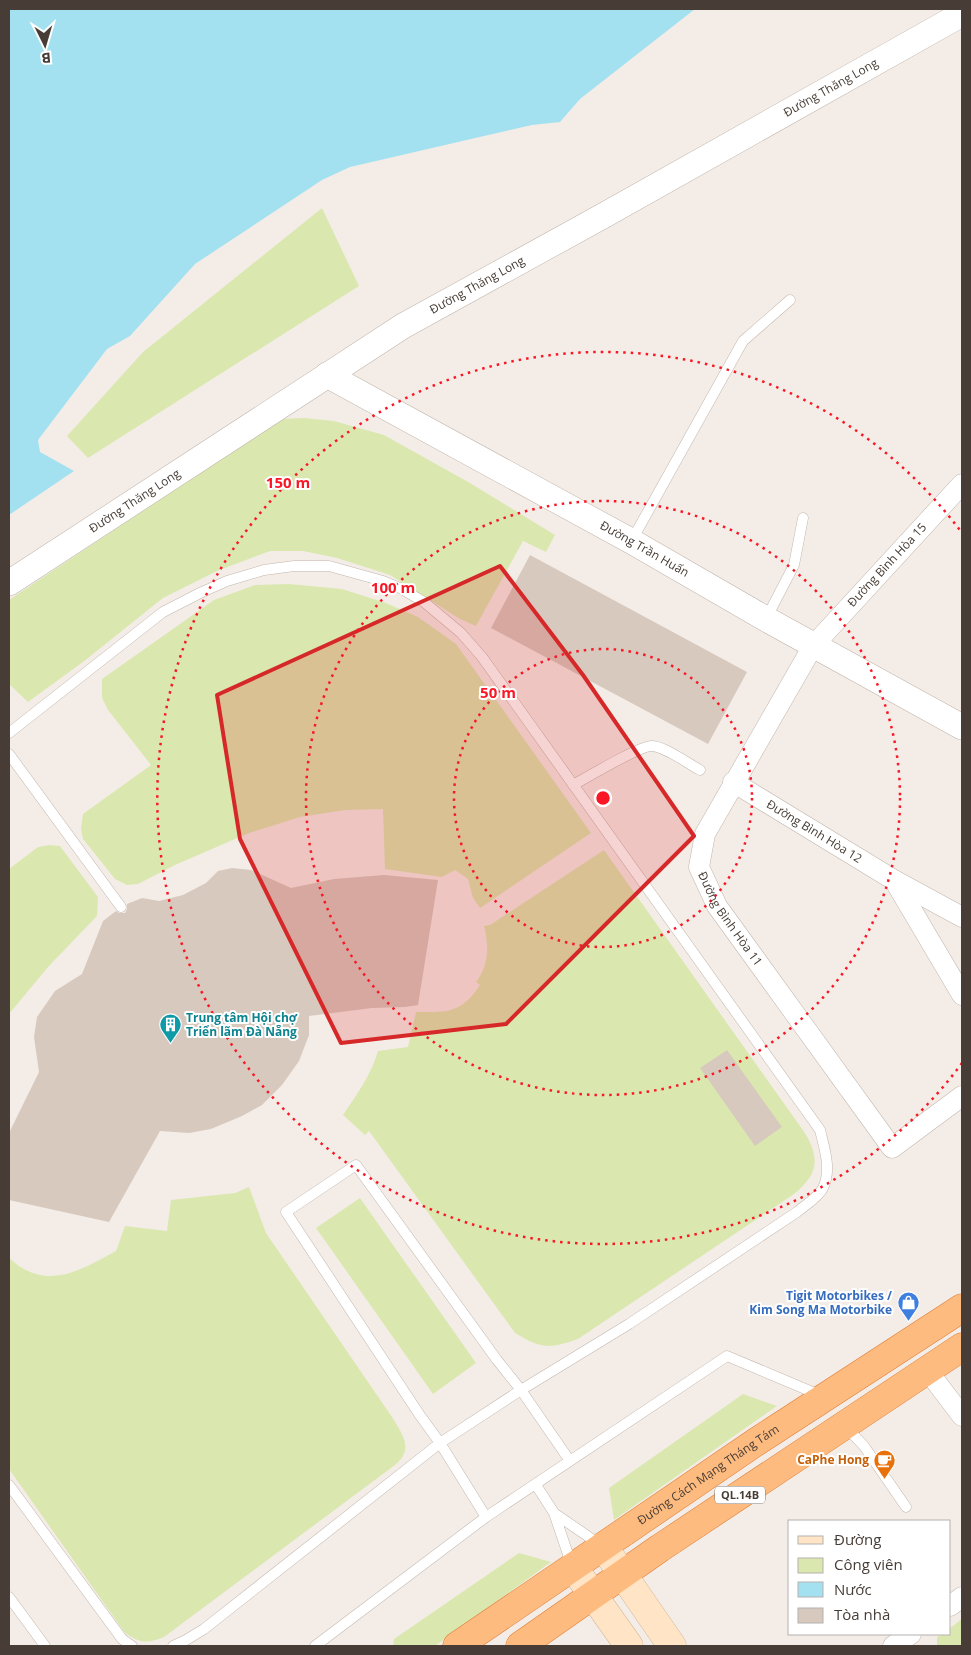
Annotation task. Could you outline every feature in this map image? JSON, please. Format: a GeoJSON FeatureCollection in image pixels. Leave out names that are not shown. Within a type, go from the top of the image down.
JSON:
{"type":"FeatureCollection","features":[{"type":"Feature","properties":{"kind":"highway","name":"Đường Cách Mạng Tháng Tám"},"geometry":{"type":"LineString","coordinates":[[457,1646],[756,1442],[962,1308]]}},
{"type":"Feature","properties":{"kind":"highway","name":"QL.14B"},"geometry":{"type":"LineString","coordinates":[[520,1646],[622,1574],[962,1347]]}},
{"type":"Feature","properties":{"kind":"main road"},"geometry":{"type":"LineString","coordinates":[[603,1546],[672,1646]]}},
{"type":"Feature","properties":{"kind":"main road"},"geometry":{"type":"LineString","coordinates":[[573,1567],[629,1646]]}},
{"type":"Feature","properties":{"kind":"street","name":"Đường Thăng Long"},"geometry":{"type":"LineString","coordinates":[[9,584],[402,326],[601,217],[962,14]]}},
{"type":"Feature","properties":{"kind":"street","name":"Đường Trần Huấn"},"geometry":{"type":"LineString","coordinates":[[327,374],[631,541],[813,646],[962,727]]}},
{"type":"Feature","properties":{"kind":"street","name":"Đường Bình Hòa 15"},"geometry":{"type":"LineString","coordinates":[[813,646],[962,484]]}},
{"type":"Feature","properties":{"kind":"street","name":"Đường Bình Hòa 11"},"geometry":{"type":"LineString","coordinates":[[813,646],[733,782],[705,834],[698,867],[717,906],[892,1148],[962,1096]]}},
{"type":"Feature","properties":{"kind":"street","name":"Đường Bình Hòa 12"},"geometry":{"type":"LineString","coordinates":[[733,782],[894,880],[962,918]]}},
{"type":"Feature","properties":{"kind":"street","name":"Đường Bình Hòa 12"},"geometry":{"type":"LineString","coordinates":[[894,880],[962,995]]}},
{"type":"Feature","properties":{"kind":"street"},"geometry":{"type":"LineString","coordinates":[[927,1370],[962,1416]]}},
{"type":"Feature","properties":{"kind":"street"},"geometry":{"type":"LineString","coordinates":[[951,1605],[962,1597]]}},
{"type":"Feature","properties":{"kind":"lane"},"geometry":{"type":"LineString","coordinates":[[631,541],[743,341],[790,300]]}},
{"type":"Feature","properties":{"kind":"lane"},"geometry":{"type":"LineString","coordinates":[[766,619],[794,565],[803,518]]}},
{"type":"Feature","properties":{"kind":"lane"},"geometry":{"type":"LineString","coordinates":[[9,733],[162,612],[227,581],[264,570],[294,566],[329,566],[383,581],[400,588],[424,602],[446,620],[482,657],[820,1130],[827,1163],[823,1188],[797,1212],[629,1324],[521,1390],[440,1443],[204,1628],[173,1646]]}},
{"type":"Feature","properties":{"kind":"lane"},"geometry":{"type":"LineString","coordinates":[[573,786],[619,760],[650,746],[661,748],[700,770]]}},
{"type":"Feature","properties":{"kind":"lane"},"geometry":{"type":"LineString","coordinates":[[9,754],[121,907]]}},
{"type":"Feature","properties":{"kind":"lane"},"geometry":{"type":"LineString","coordinates":[[486,1517],[440,1443],[418,1414],[286,1212],[356,1165],[497,1360],[521,1390],[570,1461]]}},
{"type":"Feature","properties":{"kind":"lane"},"geometry":{"type":"LineString","coordinates":[[315,1646],[486,1517],[727,1356],[825,1397]]}},
{"type":"Feature","properties":{"kind":"lane"},"geometry":{"type":"LineString","coordinates":[[845,1425],[864,1446],[906,1507]]}},
{"type":"Feature","properties":{"kind":"lane"},"geometry":{"type":"LineString","coordinates":[[9,1484],[122,1639],[132,1646]]}},
{"type":"Feature","properties":{"kind":"lane"},"geometry":{"type":"LineString","coordinates":[[536,1485],[554,1513],[573,1567]]}},
{"type":"Feature","properties":{"kind":"lane"},"geometry":{"type":"LineString","coordinates":[[554,1513],[603,1546]]}},
{"type":"Feature","properties":{"kind":"lane"},"geometry":{"type":"LineString","coordinates":[[9,1597],[45,1646]]}},
{"type":"Feature","properties":{"kind":"highlighted area"},"geometry":{"type":"Polygon","coordinates":[[[500,566],[583,675],[694,836],[506,1024],[341,1043],[240,839],[217,695],[500,566]]]}},
{"type":"Feature","properties":{"kind":"green space"},"geometry":{"type":"Polygon","coordinates":[[[322,208],[359,286],[88,458],[67,436],[143,352],[322,208]]]}},
{"type":"Feature","properties":{"kind":"green space"},"geometry":{"type":"Polygon","coordinates":[[[304,418],[334,421],[384,435],[470,483],[555,535],[546,552],[523,541],[476,626],[460,619],[390,575],[337,558],[303,551],[270,551],[217,571],[163,598],[83,662],[28,702],[9,684],[9,600],[280,419],[304,418]]]}},
{"type":"Feature","properties":{"kind":"green space"},"geometry":{"type":"Polygon","coordinates":[[[289,584],[342,589],[386,603],[418,617],[456,644],[591,833],[480,908],[473,898],[468,879],[455,870],[442,877],[385,869],[383,809],[345,810],[300,817],[249,833],[175,865],[138,884],[127,885],[115,879],[83,839],[81,829],[83,814],[151,765],[108,710],[102,698],[102,679],[214,600],[255,585],[289,584]]]}},
{"type":"Feature","properties":{"kind":"green space"},"geometry":{"type":"Polygon","coordinates":[[[60,846],[98,897],[97,916],[48,967],[9,1014],[9,869],[38,847],[60,846]]]}},
{"type":"Feature","properties":{"kind":"green space"},"geometry":{"type":"Polygon","coordinates":[[[604,850],[805,1133],[815,1159],[812,1173],[808,1180],[794,1194],[578,1339],[560,1345],[546,1346],[539,1345],[515,1333],[369,1131],[365,1135],[343,1115],[368,1076],[378,1051],[408,1047],[416,1012],[445,1011],[460,1006],[480,985],[476,982],[486,962],[487,955],[484,926],[490,925],[604,850]]]}},
{"type":"Feature","properties":{"kind":"green space"},"geometry":{"type":"Polygon","coordinates":[[[249,1187],[266,1233],[392,1417],[405,1442],[404,1453],[395,1465],[164,1637],[153,1641],[139,1641],[125,1633],[9,1469],[9,1258],[36,1274],[49,1276],[63,1275],[76,1271],[116,1251],[125,1226],[167,1231],[171,1200],[235,1193],[249,1187]]]}},
{"type":"Feature","properties":{"kind":"green space"},"geometry":{"type":"Polygon","coordinates":[[[360,1198],[476,1363],[433,1394],[316,1228],[360,1198]]]}},
{"type":"Feature","properties":{"kind":"green space"},"geometry":{"type":"Polygon","coordinates":[[[743,1394],[777,1406],[614,1520],[609,1488],[743,1394]]]}},
{"type":"Feature","properties":{"kind":"green space"},"geometry":{"type":"Polygon","coordinates":[[[519,1553],[551,1562],[435,1646],[393,1646],[394,1639],[519,1553]]]}},
{"type":"Feature","properties":{"kind":"green space"},"geometry":{"type":"Polygon","coordinates":[[[962,1619],[962,1646],[937,1646],[937,1637],[940,1635],[951,1635],[951,1627],[962,1619]]]}},
{"type":"Feature","properties":{"kind":"water"},"geometry":{"type":"Polygon","coordinates":[[[9,9],[695,9],[580,99],[560,122],[532,125],[350,167],[322,180],[195,264],[130,336],[107,349],[38,440],[40,452],[74,471],[9,515],[9,9]]]}},
{"type":"Feature","properties":{"kind":"building"},"geometry":{"type":"Polygon","coordinates":[[[530,555],[747,672],[708,744],[491,628],[530,555]]]}},
{"type":"Feature","properties":{"kind":"building","name":"Trung tâm Hội chợ Triển lãm Đà Nẵng"},"geometry":{"type":"Polygon","coordinates":[[[232,868],[251,870],[291,888],[334,879],[384,875],[438,880],[418,1005],[372,1008],[309,1016],[309,1035],[299,1061],[282,1085],[262,1105],[211,1129],[189,1133],[160,1131],[109,1222],[9,1200],[9,1133],[39,1072],[34,1037],[37,1017],[55,991],[82,974],[103,921],[116,911],[125,913],[127,904],[142,898],[159,901],[183,895],[206,883],[218,871],[232,868]]]}},
{"type":"Feature","properties":{"kind":"building"},"geometry":{"type":"Polygon","coordinates":[[[727,1050],[782,1127],[755,1146],[700,1068],[727,1050]]]}},
{"type":"Feature","properties":{"kind":"place","name":"Trung tâm Hội chợ Triển lãm Đà Nẵng"},"geometry":{"type":"Point","coordinates":[170,1044]}},
{"type":"Feature","properties":{"kind":"place","name":"Tigit Motorbikes / Kim Song Ma Motorbike"},"geometry":{"type":"Point","coordinates":[908,1322]}},
{"type":"Feature","properties":{"kind":"place","name":"CaPhe Hong"},"geometry":{"type":"Point","coordinates":[885,1479]}}]}
